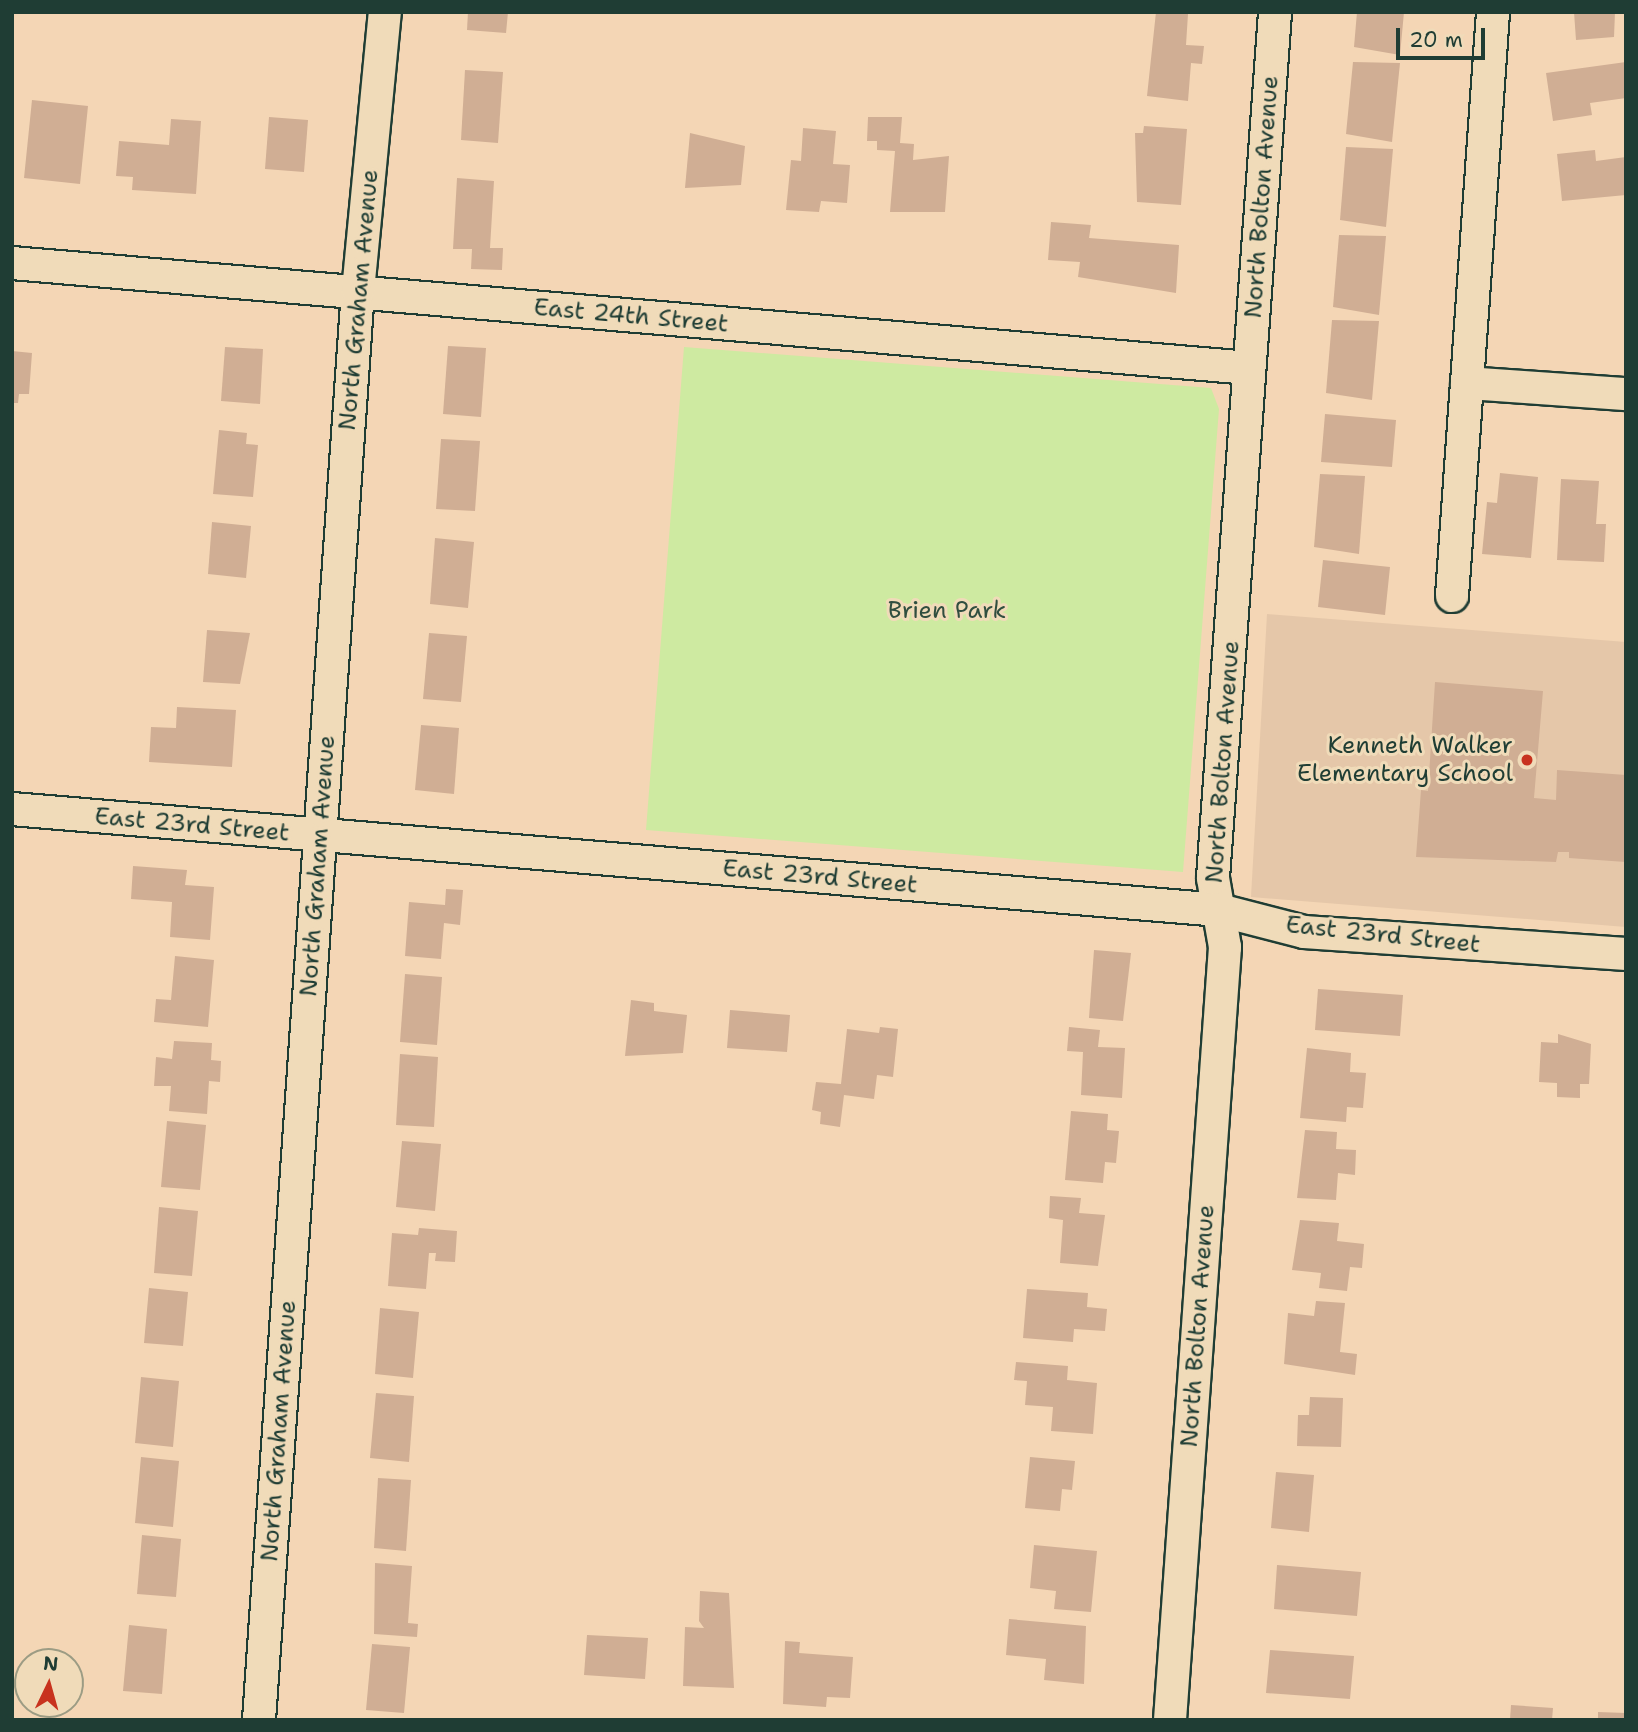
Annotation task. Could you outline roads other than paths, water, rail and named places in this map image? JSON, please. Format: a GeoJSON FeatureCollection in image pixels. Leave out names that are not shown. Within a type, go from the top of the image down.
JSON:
{"type":"FeatureCollection","features":[{"type":"Feature","properties":{"kind":"street","name":"North Graham Avenue"},"geometry":{"type":"LineString","coordinates":[[259,1720],[358,291],[385,12]]}},
{"type":"Feature","properties":{"kind":"street","name":"North Bolton Avenue"},"geometry":{"type":"LineString","coordinates":[[1170,1720],[1225,947],[1213,878],[1275,12]]}},
{"type":"Feature","properties":{"kind":"street"},"geometry":{"type":"LineString","coordinates":[[1452,596],[1493,12]]}},
{"type":"Feature","properties":{"kind":"street","name":"East 24th Street"},"geometry":{"type":"LineString","coordinates":[[12,263],[1250,368]]}},
{"type":"Feature","properties":{"kind":"street"},"geometry":{"type":"LineString","coordinates":[[1467,383],[1626,394]]}},
{"type":"Feature","properties":{"kind":"street","name":"East 23rd Street"},"geometry":{"type":"LineString","coordinates":[[12,809],[1219,910],[1304,932],[1626,954]]}},
{"type":"Feature","properties":{"kind":"place","name":"Kenneth Walker Elementary School"},"geometry":{"type":"Point","coordinates":[1527,760]}},
{"type":"Feature","properties":{"kind":"park label","name":"Brien Park"},"geometry":{"type":"Point","coordinates":[947,611]}}]}
